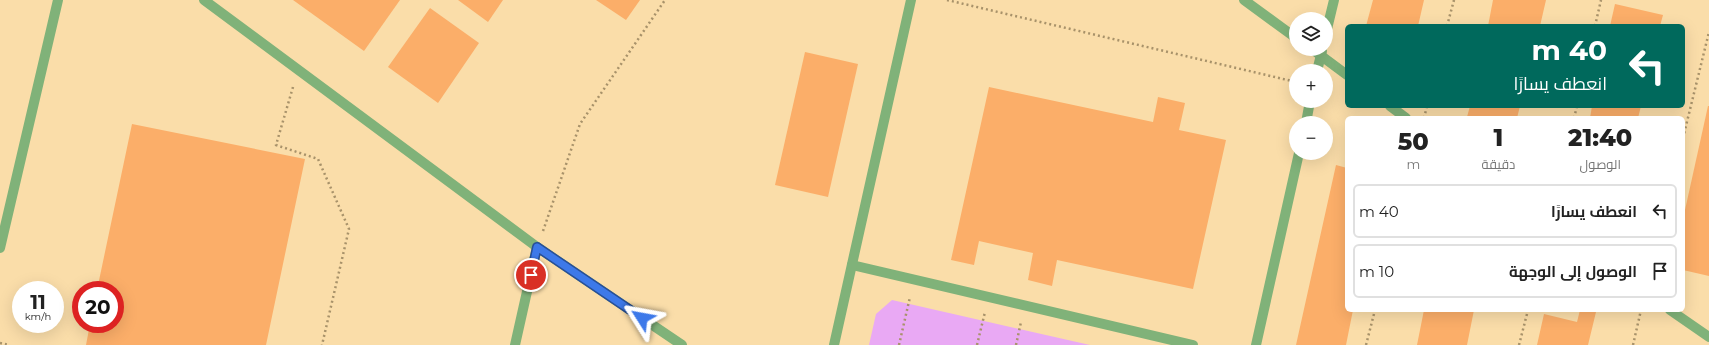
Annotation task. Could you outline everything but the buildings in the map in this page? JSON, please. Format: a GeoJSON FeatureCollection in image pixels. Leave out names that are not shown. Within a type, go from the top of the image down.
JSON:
{"type":"FeatureCollection","features":[{"type":"Feature","properties":{"kind":"lane"},"geometry":{"type":"LineString","coordinates":[[0,248],[58,0]]}},
{"type":"Feature","properties":{"kind":"lane"},"geometry":{"type":"LineString","coordinates":[[204,0],[537,247],[682,345]]}},
{"type":"Feature","properties":{"kind":"lane"},"geometry":{"type":"LineString","coordinates":[[834,345],[911,0]]}},
{"type":"Feature","properties":{"kind":"lane"},"geometry":{"type":"LineString","coordinates":[[1244,0],[1289,33]]}},
{"type":"Feature","properties":{"kind":"lane"},"geometry":{"type":"LineString","coordinates":[[1331,12],[1334,0]]}},
{"type":"Feature","properties":{"kind":"lane"},"geometry":{"type":"LineString","coordinates":[[1326,56],[1345,73]]}},
{"type":"Feature","properties":{"kind":"lane"},"geometry":{"type":"LineString","coordinates":[[1393,108],[1403,116]]}},
{"type":"Feature","properties":{"kind":"lane"},"geometry":{"type":"LineString","coordinates":[[1256,345],[1297,160]]}},
{"type":"Feature","properties":{"kind":"lane"},"geometry":{"type":"LineString","coordinates":[[515,345],[537,247]]}},
{"type":"Feature","properties":{"kind":"lane"},"geometry":{"type":"LineString","coordinates":[[852,265],[1193,345]]}},
{"type":"Feature","properties":{"kind":"lane"},"geometry":{"type":"LineString","coordinates":[[1673,312],[1709,337]]}},
{"type":"Feature","properties":{"kind":"path"},"geometry":{"type":"LineString","coordinates":[[537,247],[580,124],[665,0]]}},
{"type":"Feature","properties":{"kind":"path"},"geometry":{"type":"LineString","coordinates":[[947,0],[1289,80]]}},
{"type":"Feature","properties":{"kind":"path"},"geometry":{"type":"LineString","coordinates":[[1448,24],[1454,0]]}},
{"type":"Feature","properties":{"kind":"path"},"geometry":{"type":"LineString","coordinates":[[1595,24],[1601,0]]}},
{"type":"Feature","properties":{"kind":"path"},"geometry":{"type":"LineString","coordinates":[[1685,130],[1709,32]]}},
{"type":"Feature","properties":{"kind":"path"},"geometry":{"type":"LineString","coordinates":[[297,70],[276,145],[318,159],[349,229],[322,345]]}},
{"type":"Feature","properties":{"kind":"path"},"geometry":{"type":"LineString","coordinates":[[899,345],[914,279]]}},
{"type":"Feature","properties":{"kind":"path"},"geometry":{"type":"LineString","coordinates":[[977,345],[988,297]]}},
{"type":"Feature","properties":{"kind":"path"},"geometry":{"type":"LineString","coordinates":[[1016,345],[1025,306]]}},
{"type":"Feature","properties":{"kind":"path"},"geometry":{"type":"LineString","coordinates":[[1366,345],[1374,312]]}},
{"type":"Feature","properties":{"kind":"path"},"geometry":{"type":"LineString","coordinates":[[1519,345],[1527,312]]}},
{"type":"Feature","properties":{"kind":"path"},"geometry":{"type":"LineString","coordinates":[[1633,345],[1641,312]]}},
{"type":"Feature","properties":{"kind":"path"},"geometry":{"type":"LineString","coordinates":[[0,343],[9,345]]}},
{"type":"Feature","properties":{"kind":"shaded area"},"geometry":{"type":"Polygon","coordinates":[[[892,300],[1090,345],[869,345],[876,314],[892,300]]]}},
{"type":"Feature","properties":{"kind":"route"},"geometry":{"type":"LineString","coordinates":[[531,275],[537,247],[642,318]]}}]}
